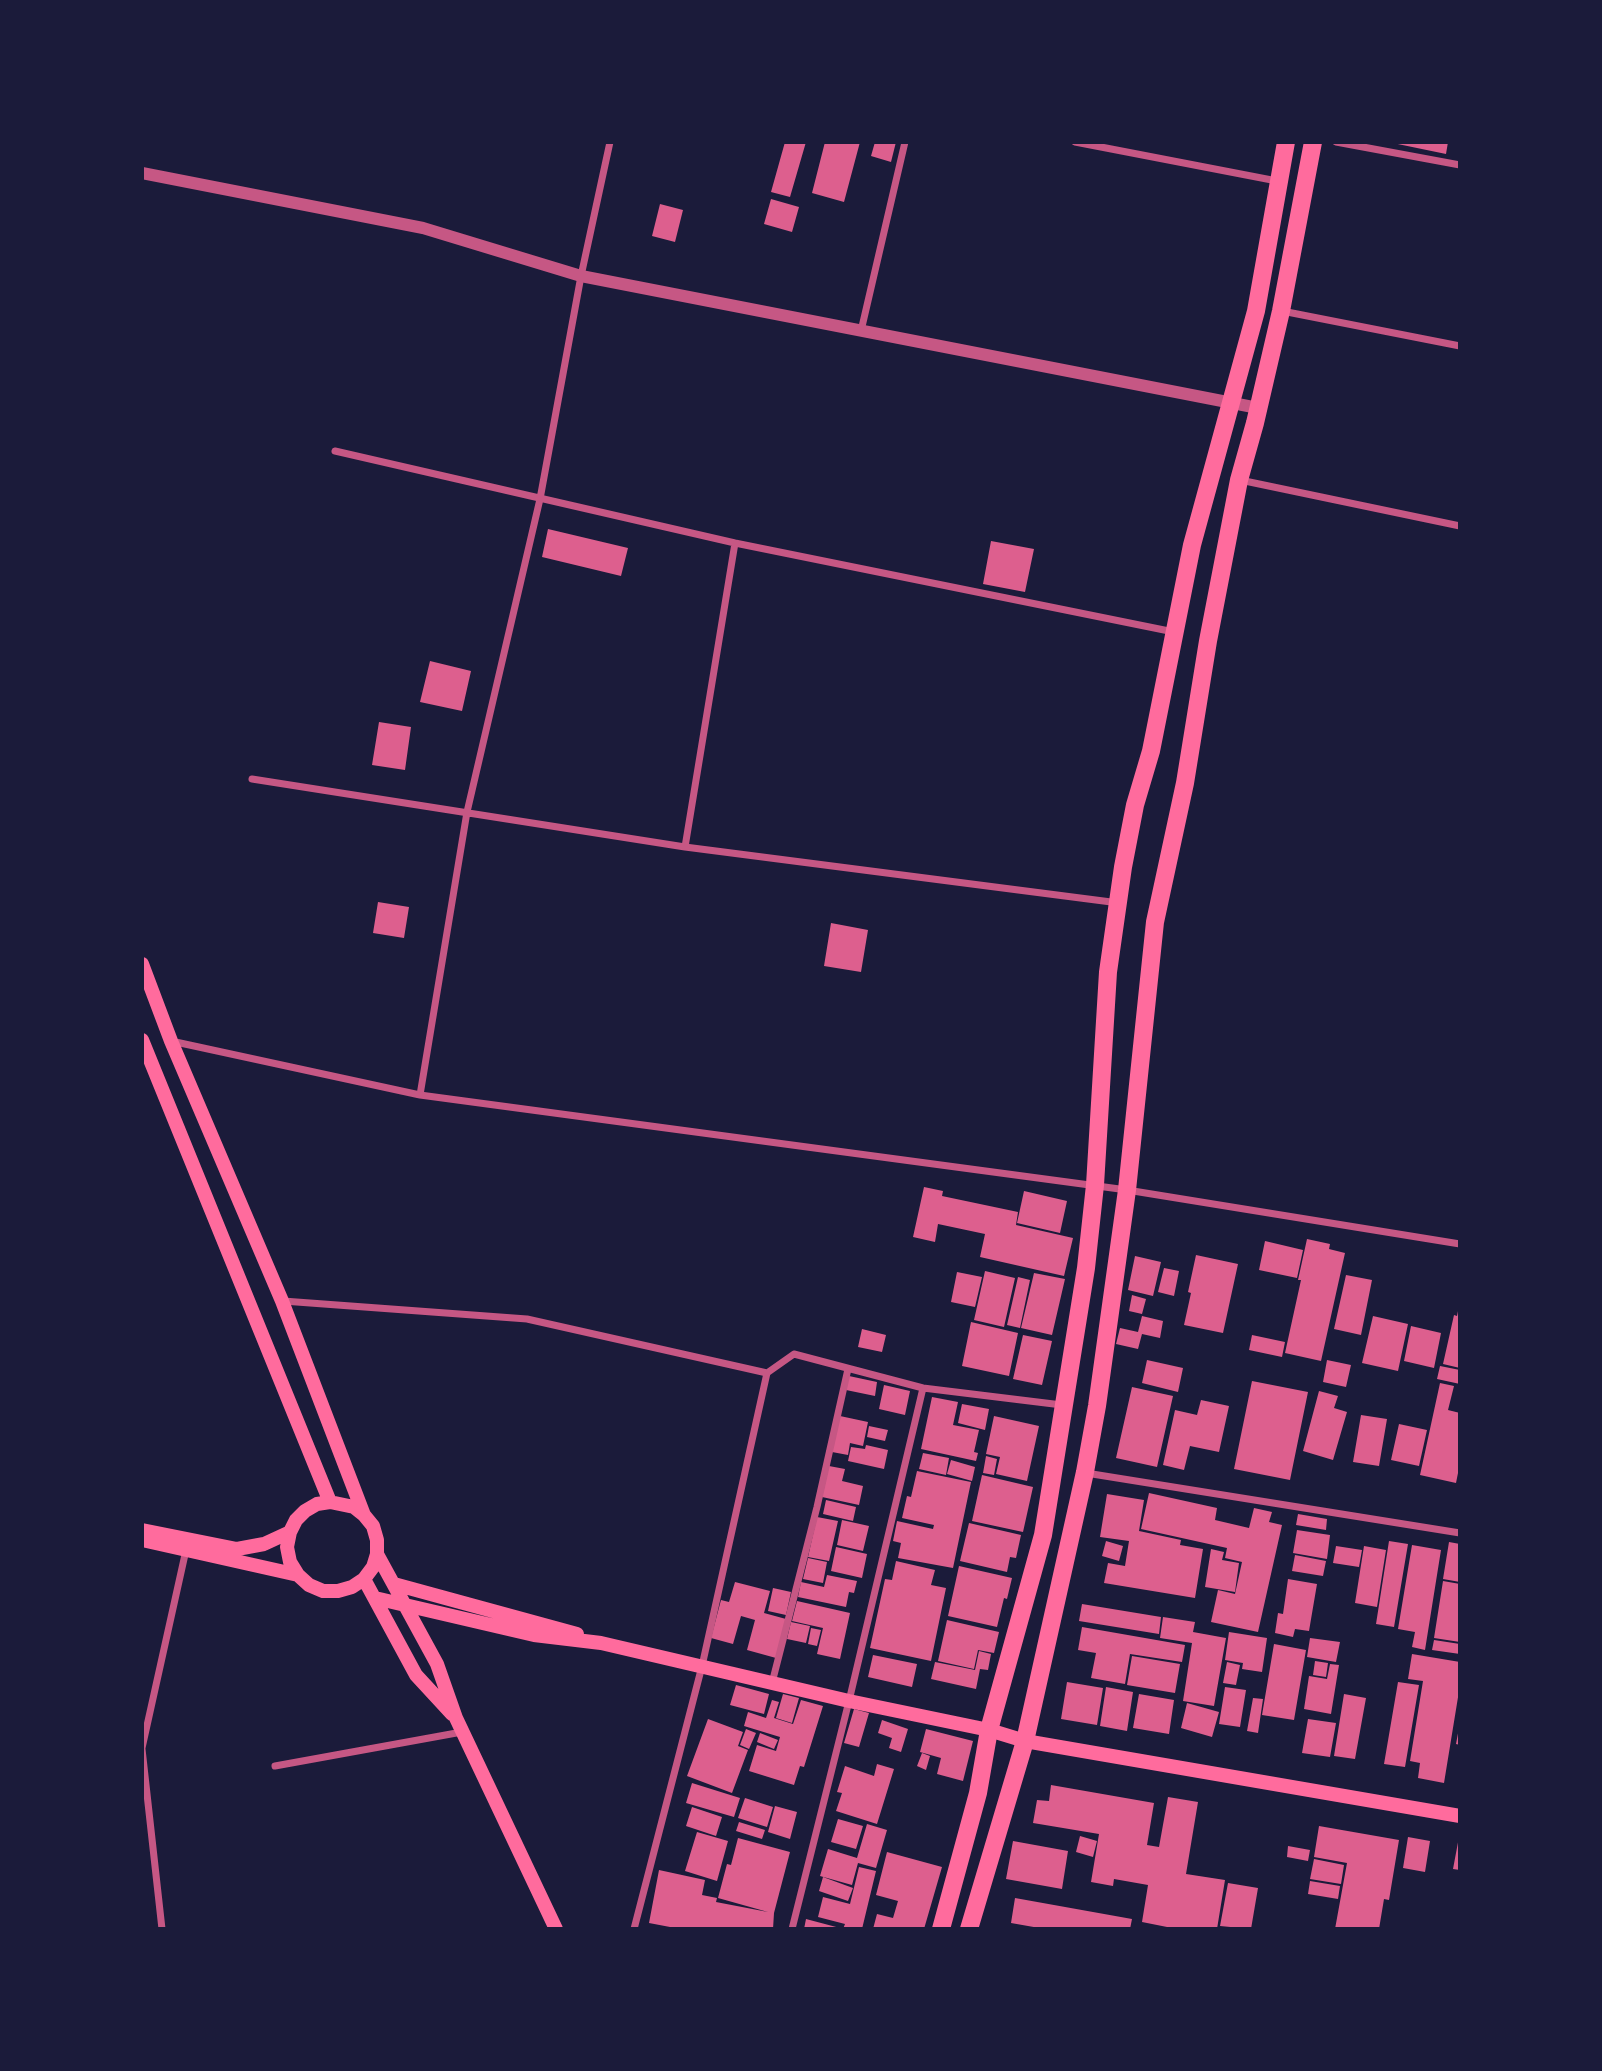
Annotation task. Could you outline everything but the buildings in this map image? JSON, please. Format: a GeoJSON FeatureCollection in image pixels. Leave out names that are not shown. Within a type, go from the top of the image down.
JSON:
{"type":"FeatureCollection","features":[{"type":"Feature","properties":{"kind":"highway"},"geometry":{"type":"LineString","coordinates":[[941,1929],[978,1793],[989,1730],[1043,1535],[1086,1268],[1095,1185],[1108,972],[1135,805],[1151,751],[1192,545],[1256,311],[1286,142]]}},
{"type":"Feature","properties":{"kind":"highway"},"geometry":{"type":"LineString","coordinates":[[969,1929],[1024,1741],[1085,1472],[1097,1406],[1127,1190],[1155,922],[1185,783],[1208,641],[1239,480],[1281,311],[1313,142]]}},
{"type":"Feature","properties":{"kind":"main road"},"geometry":{"type":"LineString","coordinates":[[142,964],[171,1041],[282,1301],[364,1515],[373,1526],[377,1540],[373,1567],[364,1579],[352,1587],[323,1591],[298,1576],[290,1562],[287,1547],[290,1532],[305,1511],[317,1504],[330,1502],[343,1503],[364,1515]]}},
{"type":"Feature","properties":{"kind":"main road"},"geometry":{"type":"LineString","coordinates":[[142,1041],[330,1502]]}},
{"type":"Feature","properties":{"kind":"main road"},"geometry":{"type":"LineString","coordinates":[[142,1530],[237,1549],[264,1544],[290,1532]]}},
{"type":"Feature","properties":{"kind":"main road"},"geometry":{"type":"LineString","coordinates":[[142,1540],[298,1576]]}},
{"type":"Feature","properties":{"kind":"main road"},"geometry":{"type":"LineString","coordinates":[[377,1554],[437,1664],[459,1725],[556,1929]]}},
{"type":"Feature","properties":{"kind":"main road"},"geometry":{"type":"LineString","coordinates":[[364,1579],[416,1675],[459,1725]]}},
{"type":"Feature","properties":{"kind":"main road"},"geometry":{"type":"LineString","coordinates":[[394,1584],[564,1629],[601,1643]]}},
{"type":"Feature","properties":{"kind":"main road"},"geometry":{"type":"LineString","coordinates":[[375,1598],[534,1635],[601,1643],[849,1701],[989,1730],[1024,1741],[1460,1816]]}},
{"type":"Feature","properties":{"kind":"street"},"geometry":{"type":"LineString","coordinates":[[420,1094],[467,812],[540,499],[581,276],[610,142]]}},
{"type":"Feature","properties":{"kind":"street"},"geometry":{"type":"LineString","coordinates":[[861,331],[905,142]]}},
{"type":"Feature","properties":{"kind":"street"},"geometry":{"type":"LineString","coordinates":[[1075,142],[1278,181]]}},
{"type":"Feature","properties":{"kind":"street"},"geometry":{"type":"LineString","coordinates":[[1336,142],[1460,165]]}},
{"type":"Feature","properties":{"kind":"street"},"geometry":{"type":"LineString","coordinates":[[142,173],[424,228],[581,276],[1258,408]]}},
{"type":"Feature","properties":{"kind":"street"},"geometry":{"type":"LineString","coordinates":[[1281,311],[1460,346]]}},
{"type":"Feature","properties":{"kind":"street"},"geometry":{"type":"LineString","coordinates":[[335,451],[735,543],[1175,632]]}},
{"type":"Feature","properties":{"kind":"street"},"geometry":{"type":"LineString","coordinates":[[1239,480],[1460,526]]}},
{"type":"Feature","properties":{"kind":"street"},"geometry":{"type":"LineString","coordinates":[[685,847],[735,543]]}},
{"type":"Feature","properties":{"kind":"street"},"geometry":{"type":"LineString","coordinates":[[253,779],[685,847],[1120,903]]}},
{"type":"Feature","properties":{"kind":"street"},"geometry":{"type":"LineString","coordinates":[[171,1041],[420,1094],[1095,1185],[1460,1244]]}},
{"type":"Feature","properties":{"kind":"street"},"geometry":{"type":"LineString","coordinates":[[282,1301],[527,1320],[768,1373]]}},
{"type":"Feature","properties":{"kind":"street"},"geometry":{"type":"LineString","coordinates":[[634,1929],[702,1666],[768,1373],[794,1354],[923,1388],[1064,1406]]}},
{"type":"Feature","properties":{"kind":"street"},"geometry":{"type":"LineString","coordinates":[[772,1683],[817,1507],[848,1368]]}},
{"type":"Feature","properties":{"kind":"street"},"geometry":{"type":"LineString","coordinates":[[792,1929],[923,1388]]}},
{"type":"Feature","properties":{"kind":"street"},"geometry":{"type":"LineString","coordinates":[[1085,1472],[1460,1533]]}},
{"type":"Feature","properties":{"kind":"street"},"geometry":{"type":"LineString","coordinates":[[162,1929],[142,1748],[186,1550]]}},
{"type":"Feature","properties":{"kind":"street"},"geometry":{"type":"LineString","coordinates":[[275,1766],[459,1725]]}}]}
